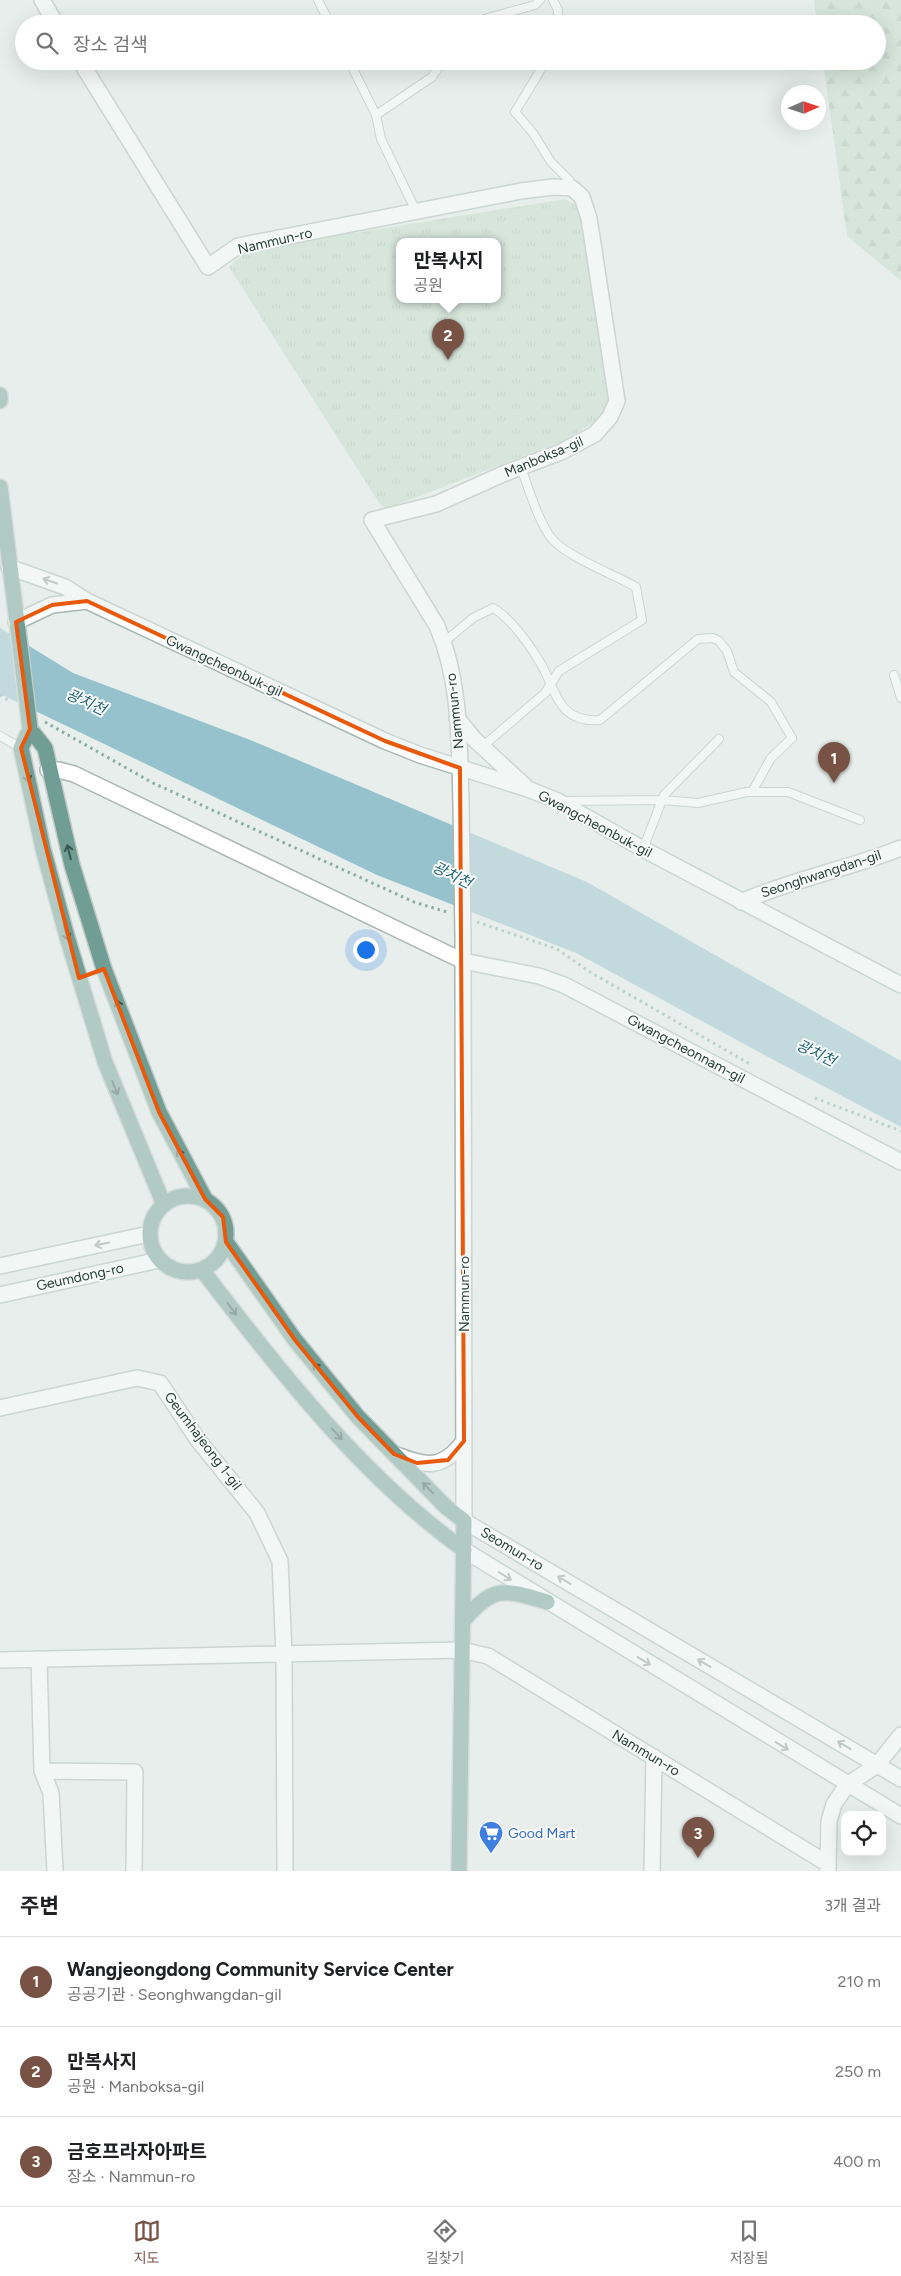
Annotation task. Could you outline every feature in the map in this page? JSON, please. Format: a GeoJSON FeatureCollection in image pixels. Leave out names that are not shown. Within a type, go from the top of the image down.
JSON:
{"type":"FeatureCollection","features":[{"type":"Feature","properties":{"kind":"main road"},"geometry":{"type":"LineString","coordinates":[[0,396],[0,401]]}},
{"type":"Feature","properties":{"kind":"main road"},"geometry":{"type":"LineString","coordinates":[[0,487],[30,729],[45,748],[48,770],[72,865],[104,969],[158,1112],[205,1199],[223,1217],[227,1229],[226,1242],[222,1254],[213,1264],[202,1270],[190,1273],[178,1272],[159,1260],[151,1246],[149,1234],[152,1221],[164,1205],[179,1196],[205,1199]]}},
{"type":"Feature","properties":{"kind":"main road"},"geometry":{"type":"LineString","coordinates":[[30,729],[21,748],[44,849],[79,978],[105,1062],[164,1205]]}},
{"type":"Feature","properties":{"kind":"main road"},"geometry":{"type":"LineString","coordinates":[[79,978],[104,969]]}},
{"type":"Feature","properties":{"kind":"main road","name":"Seomun-ro"},"geometry":{"type":"LineString","coordinates":[[226,1242],[294,1340],[358,1417],[446,1507],[464,1521]]}},
{"type":"Feature","properties":{"kind":"main road","name":"Seomun-ro"},"geometry":{"type":"LineString","coordinates":[[202,1270],[268,1356],[336,1433],[392,1492],[431,1526],[464,1550]]}},
{"type":"Feature","properties":{"kind":"main road","name":"Nammun-ro"},"geometry":{"type":"LineString","coordinates":[[459,1871],[464,1521]]}},
{"type":"Feature","properties":{"kind":"main road"},"geometry":{"type":"LineString","coordinates":[[463,1621],[479,1603],[490,1596],[500,1593],[518,1593],[547,1602]]}},
{"type":"Feature","properties":{"kind":"street"},"geometry":{"type":"LineString","coordinates":[[42,0],[51,15]]}},
{"type":"Feature","properties":{"kind":"street","name":"Nammun-ro"},"geometry":{"type":"LineString","coordinates":[[86,70],[208,267],[238,246],[521,191],[553,187],[577,192]]}},
{"type":"Feature","properties":{"kind":"street","name":"Manboksa-gil"},"geometry":{"type":"LineString","coordinates":[[372,520],[436,504],[561,452],[595,434],[610,418],[617,401],[589,218],[577,192]]}},
{"type":"Feature","properties":{"kind":"street","name":"Nammun-ro"},"geometry":{"type":"LineString","coordinates":[[372,520],[437,626],[444,642],[455,691],[462,802],[464,1521]]}},
{"type":"Feature","properties":{"kind":"street","name":"Gwangcheonbuk-gil"},"geometry":{"type":"LineString","coordinates":[[9,567],[65,587],[87,601],[385,741],[460,768],[528,789],[558,801],[741,902],[901,985]]}},
{"type":"Feature","properties":{"kind":"street"},"geometry":{"type":"LineString","coordinates":[[17,626],[52,605],[87,601]]}},
{"type":"Feature","properties":{"kind":"street"},"geometry":{"type":"LineString","coordinates":[[457,718],[482,747],[528,789]]}},
{"type":"Feature","properties":{"kind":"street","name":"Gwangcheonnam-gil"},"geometry":{"type":"LineString","coordinates":[[48,770],[59,770],[74,774],[463,961],[539,976],[564,985],[901,1162]]}},
{"type":"Feature","properties":{"kind":"street","name":"Seonghwangdan-gil"},"geometry":{"type":"LineString","coordinates":[[741,902],[775,887],[827,874],[901,848]]}},
{"type":"Feature","properties":{"kind":"street","name":"Geumdong-ro"},"geometry":{"type":"LineString","coordinates":[[0,1266],[149,1234]]}},
{"type":"Feature","properties":{"kind":"street","name":"Geumdong-ro"},"geometry":{"type":"LineString","coordinates":[[0,1295],[159,1260]]}},
{"type":"Feature","properties":{"kind":"street","name":"Geumhajeong 1-gil"},"geometry":{"type":"LineString","coordinates":[[0,1408],[137,1378],[160,1383],[198,1440],[257,1513],[280,1561],[284,1654],[285,1871]]}},
{"type":"Feature","properties":{"kind":"street"},"geometry":{"type":"LineString","coordinates":[[394,1454],[417,1463],[432,1464],[448,1460],[464,1441]]}},
{"type":"Feature","properties":{"kind":"street","name":"Seomun-ro"},"geometry":{"type":"LineString","coordinates":[[464,1521],[901,1779]]}},
{"type":"Feature","properties":{"kind":"street","name":"Seomun-ro"},"geometry":{"type":"LineString","coordinates":[[464,1550],[847,1785],[901,1816]]}},
{"type":"Feature","properties":{"kind":"street"},"geometry":{"type":"LineString","coordinates":[[0,1660],[461,1650]]}},
{"type":"Feature","properties":{"kind":"street","name":"Nammun-ro"},"geometry":{"type":"LineString","coordinates":[[461,1650],[488,1656],[654,1757],[828,1868]]}},
{"type":"Feature","properties":{"kind":"street"},"geometry":{"type":"LineString","coordinates":[[39,1659],[42,1771],[51,1793],[55,1871]]}},
{"type":"Feature","properties":{"kind":"street"},"geometry":{"type":"LineString","coordinates":[[828,1868],[829,1821],[834,1804],[847,1785],[877,1765],[901,1735]]}},
{"type":"Feature","properties":{"kind":"street"},"geometry":{"type":"LineString","coordinates":[[652,1871],[654,1757]]}},
{"type":"Feature","properties":{"kind":"street"},"geometry":{"type":"LineString","coordinates":[[42,1771],[135,1772],[134,1871]]}},
{"type":"Feature","properties":{"kind":"lane"},"geometry":{"type":"LineString","coordinates":[[318,0],[326,15]]}},
{"type":"Feature","properties":{"kind":"lane"},"geometry":{"type":"LineString","coordinates":[[499,15],[535,5],[540,0]]}},
{"type":"Feature","properties":{"kind":"lane"},"geometry":{"type":"LineString","coordinates":[[553,0],[558,10],[558,15]]}},
{"type":"Feature","properties":{"kind":"lane"},"geometry":{"type":"LineString","coordinates":[[354,70],[376,115],[381,139],[416,211]]}},
{"type":"Feature","properties":{"kind":"lane"},"geometry":{"type":"LineString","coordinates":[[376,115],[432,77],[437,70]]}},
{"type":"Feature","properties":{"kind":"lane"},"geometry":{"type":"LineString","coordinates":[[540,70],[514,112],[533,133],[552,162],[570,181],[577,192]]}},
{"type":"Feature","properties":{"kind":"lane"},"geometry":{"type":"LineString","coordinates":[[482,747],[545,693],[549,683],[558,671],[642,620],[636,587],[568,552],[552,538],[538,513],[520,468]]}},
{"type":"Feature","properties":{"kind":"lane"},"geometry":{"type":"LineString","coordinates":[[444,642],[474,618],[492,608],[504,614],[539,659],[555,698],[570,715],[587,721],[600,720],[698,639],[713,638],[719,641],[727,651],[734,672],[771,702],[792,738],[771,758],[752,792]]}},
{"type":"Feature","properties":{"kind":"lane"},"geometry":{"type":"LineString","coordinates":[[894,675],[901,698]]}},
{"type":"Feature","properties":{"kind":"lane"},"geometry":{"type":"LineString","coordinates":[[0,736],[21,748]]}},
{"type":"Feature","properties":{"kind":"lane"},"geometry":{"type":"LineString","coordinates":[[643,849],[664,796],[719,739]]}},
{"type":"Feature","properties":{"kind":"lane"},"geometry":{"type":"LineString","coordinates":[[558,801],[662,800],[698,803],[752,792],[788,792],[860,820]]}},
{"type":"Feature","properties":{"kind":"highlighted area"},"geometry":{"type":"Polygon","coordinates":[[[87,601],[385,741],[460,768],[464,1441],[448,1460],[417,1463],[394,1454],[358,1417],[295,1340],[226,1242],[223,1217],[205,1199],[159,1112],[104,969],[79,978],[21,748],[30,729],[16,622],[52,605],[87,601]]]}},
{"type":"Feature","properties":{"kind":"green space"},"geometry":{"type":"Polygon","coordinates":[[[814,0],[901,0],[901,281],[847,236],[824,70],[886,70],[886,15],[816,15],[814,0]]]}},
{"type":"Feature","properties":{"kind":"green space"},"geometry":{"type":"Polygon","coordinates":[[[565,199],[580,207],[586,226],[609,398],[603,414],[590,425],[563,441],[386,509],[379,503],[229,267],[248,250],[565,199]]]}},
{"type":"Feature","properties":{"kind":"water","name":"광치천"},"geometry":{"type":"Polygon","coordinates":[[[0,628],[73,673],[253,741],[587,882],[901,1061],[901,1127],[576,953],[377,875],[0,694],[0,628]]]}},
{"type":"Feature","properties":{"kind":"place","name":"만복사지"},"geometry":{"type":"Point","coordinates":[448,360]}},
{"type":"Feature","properties":{"kind":"place","name":"Wangjeongdong Community Service Center"},"geometry":{"type":"Point","coordinates":[834,783]}},
{"type":"Feature","properties":{"kind":"place","name":"Good Mart"},"geometry":{"type":"Point","coordinates":[491,1854]}},
{"type":"Feature","properties":{"kind":"place","name":"금호프라자아파트"},"geometry":{"type":"Point","coordinates":[698,1858]}}]}
